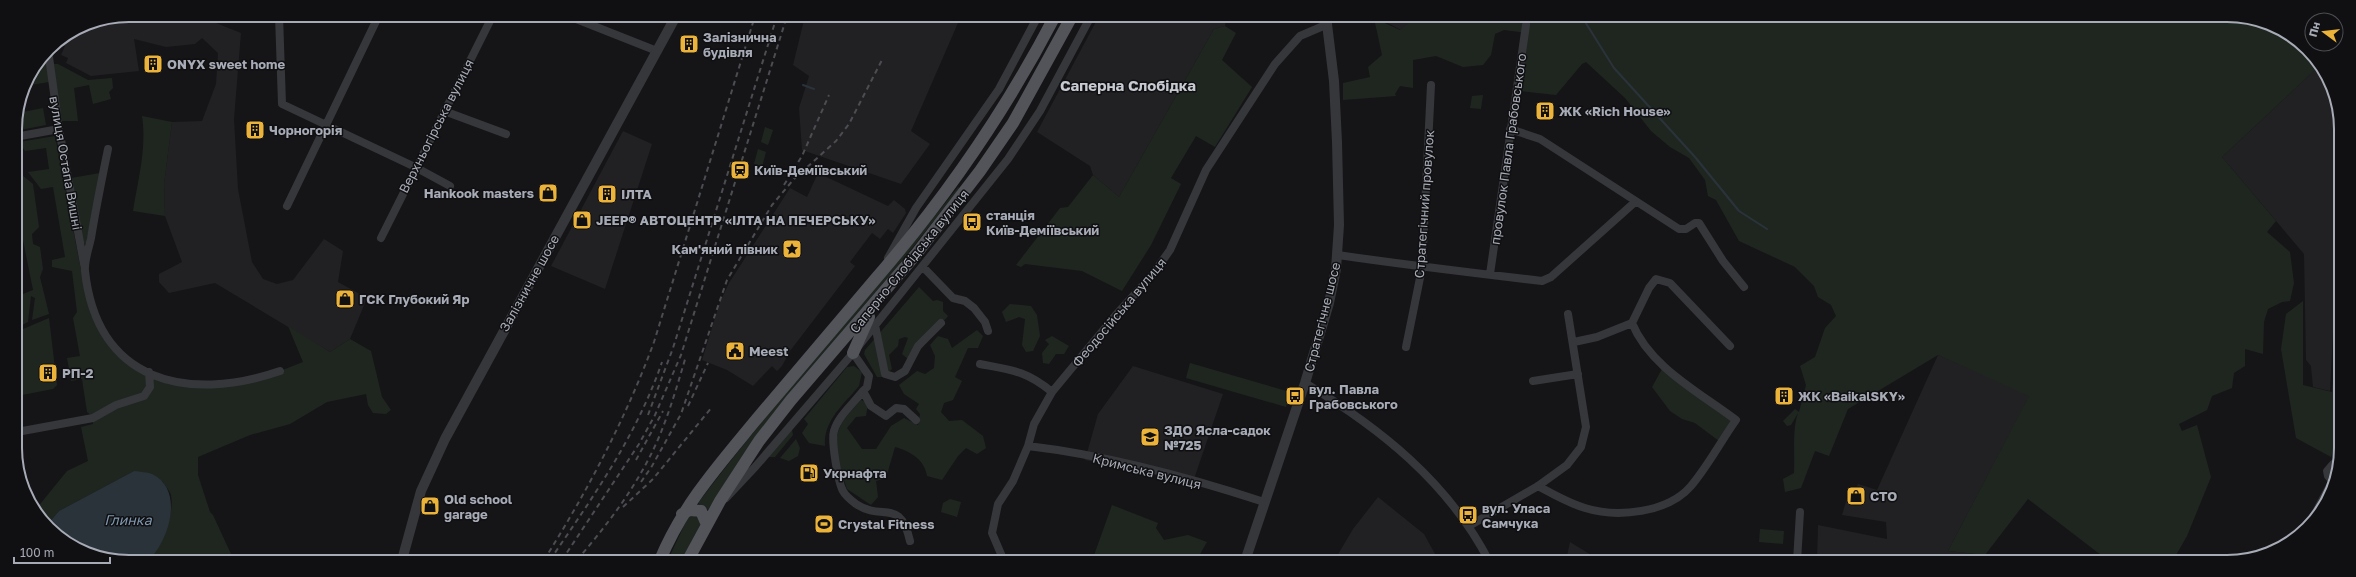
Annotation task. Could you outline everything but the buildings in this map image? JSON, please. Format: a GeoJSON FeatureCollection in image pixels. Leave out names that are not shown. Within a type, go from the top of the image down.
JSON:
{"type":"FeatureCollection","features":[{"type":"Feature","properties":{"kind":"main road","name":"Саперно-Слобідська вулиця"},"geometry":{"type":"LineString","coordinates":[[662,555],[682,514],[694,496],[930,212],[994,124],[1016,88],[1052,22]]}},
{"type":"Feature","properties":{"kind":"main road","name":"Саперно-Слобідська вулиця"},"geometry":{"type":"LineString","coordinates":[[691,555],[720,501],[759,441],[791,400],[874,306],[938,226],[998,144],[1032,90],[1069,22]]}},
{"type":"Feature","properties":{"kind":"main road"},"geometry":{"type":"LineString","coordinates":[[853,352],[874,306]]}},
{"type":"Feature","properties":{"kind":"main road"},"geometry":{"type":"LineString","coordinates":[[682,514],[690,510],[701,511],[707,525]]}},
{"type":"Feature","properties":{"kind":"street"},"geometry":{"type":"LineString","coordinates":[[279,22],[282,104],[415,167],[450,186]]}},
{"type":"Feature","properties":{"kind":"street"},"geometry":{"type":"LineString","coordinates":[[287,206],[376,22]]}},
{"type":"Feature","properties":{"kind":"street","name":"Верхньогірська вулиця"},"geometry":{"type":"LineString","coordinates":[[381,238],[488,22]]}},
{"type":"Feature","properties":{"kind":"street"},"geometry":{"type":"LineString","coordinates":[[582,22],[657,51]]}},
{"type":"Feature","properties":{"kind":"street","name":"Залізничне шосе"},"geometry":{"type":"LineString","coordinates":[[403,555],[421,491],[445,439],[673,22]]}},
{"type":"Feature","properties":{"kind":"street","name":"Саперно-Слобідська вулиця"},"geometry":{"type":"LineString","coordinates":[[879,275],[916,208],[999,88],[1035,22]]}},
{"type":"Feature","properties":{"kind":"street","name":"Саперно-Слобідська вулиця"},"geometry":{"type":"LineString","coordinates":[[720,501],[731,494],[756,466],[876,325],[1008,159],[1033,124],[1088,22]]}},
{"type":"Feature","properties":{"kind":"street","name":"Феодосійська вулиця"},"geometry":{"type":"LineString","coordinates":[[1001,555],[992,533],[998,504],[1013,481],[1028,446],[1034,424],[1052,392],[1115,316],[1153,274],[1170,250],[1206,170],[1275,64],[1300,36],[1324,22]]}},
{"type":"Feature","properties":{"kind":"street","name":"Стратегічне шосе"},"geometry":{"type":"LineString","coordinates":[[1247,555],[1305,383],[1329,303],[1338,255],[1336,134],[1327,22]]}},
{"type":"Feature","properties":{"kind":"street","name":"провулок Павла Грабовського"},"geometry":{"type":"LineString","coordinates":[[1490,274],[1526,25]]}},
{"type":"Feature","properties":{"kind":"street","name":"вулиця Остапа Вишні"},"geometry":{"type":"LineString","coordinates":[[47,60],[90,294],[107,337],[135,367],[177,382],[200,386],[239,382],[280,371]]}},
{"type":"Feature","properties":{"kind":"street","name":"Стратегічний провулок"},"geometry":{"type":"LineString","coordinates":[[1406,347],[1422,268],[1431,85]]}},
{"type":"Feature","properties":{"kind":"street"},"geometry":{"type":"LineString","coordinates":[[444,111],[506,134]]}},
{"type":"Feature","properties":{"kind":"street"},"geometry":{"type":"LineString","coordinates":[[22,136],[59,129]]}},
{"type":"Feature","properties":{"kind":"street"},"geometry":{"type":"LineString","coordinates":[[1510,129],[1540,139],[1574,159],[1634,202],[1683,230],[1698,223],[1723,262],[1744,287]]}},
{"type":"Feature","properties":{"kind":"street"},"geometry":{"type":"LineString","coordinates":[[85,269],[108,148]]}},
{"type":"Feature","properties":{"kind":"street"},"geometry":{"type":"LineString","coordinates":[[1338,255],[1422,268],[1490,274],[1542,281],[1550,277],[1634,202]]}},
{"type":"Feature","properties":{"kind":"street"},"geometry":{"type":"LineString","coordinates":[[923,267],[953,298],[965,301],[974,308],[985,322],[988,331]]}},
{"type":"Feature","properties":{"kind":"street"},"geometry":{"type":"LineString","coordinates":[[1574,342],[1597,337],[1632,322],[1649,288],[1656,279],[1665,280],[1730,346]]}},
{"type":"Feature","properties":{"kind":"street"},"geometry":{"type":"LineString","coordinates":[[1469,526],[1538,486],[1574,457],[1585,437],[1586,427],[1574,342],[1568,314]]}},
{"type":"Feature","properties":{"kind":"street"},"geometry":{"type":"LineString","coordinates":[[1538,486],[1570,503],[1601,512],[1632,511],[1653,508],[1666,503],[1691,486],[1736,420],[1669,370],[1643,345],[1632,322]]}},
{"type":"Feature","properties":{"kind":"street"},"geometry":{"type":"LineString","coordinates":[[876,325],[885,374],[895,377],[905,371],[918,346],[941,323]]}},
{"type":"Feature","properties":{"kind":"street"},"geometry":{"type":"LineString","coordinates":[[853,352],[869,376],[867,387],[838,422],[834,431],[833,447],[843,491],[855,503],[868,511],[888,512],[900,516],[907,526],[910,541]]}},
{"type":"Feature","properties":{"kind":"street"},"geometry":{"type":"LineString","coordinates":[[980,364],[1024,373],[1036,379],[1052,392]]}},
{"type":"Feature","properties":{"kind":"street"},"geometry":{"type":"LineString","coordinates":[[22,431],[93,418],[116,405],[144,396],[150,387],[149,372]]}},
{"type":"Feature","properties":{"kind":"street"},"geometry":{"type":"LineString","coordinates":[[1533,381],[1578,374]]}},
{"type":"Feature","properties":{"kind":"street"},"geometry":{"type":"LineString","coordinates":[[1305,383],[1377,430],[1419,467],[1469,526],[1486,555]]}},
{"type":"Feature","properties":{"kind":"street"},"geometry":{"type":"LineString","coordinates":[[863,391],[871,406],[886,416],[896,408],[904,409],[916,420]]}},
{"type":"Feature","properties":{"kind":"street","name":"Кримська вулиця"},"geometry":{"type":"LineString","coordinates":[[1028,446],[1062,450],[1119,463],[1264,502]]}},
{"type":"Feature","properties":{"kind":"street"},"geometry":{"type":"LineString","coordinates":[[2329,478],[2328,471],[2332,466]]}},
{"type":"Feature","properties":{"kind":"street"},"geometry":{"type":"LineString","coordinates":[[1797,555],[1800,512]]}},
{"type":"Feature","properties":{"kind":"shaded area"},"geometry":{"type":"Polygon","coordinates":[[[216,22],[241,33],[234,119],[238,189],[252,262],[263,279],[277,284],[293,280],[324,239],[343,251],[338,282],[367,298],[350,339],[330,352],[215,283],[169,293],[159,282],[159,274],[182,262],[165,216],[164,184],[172,122],[202,121],[216,84],[218,53],[202,38],[195,44],[166,47],[134,39],[139,71],[91,76],[66,63],[68,58],[61,55],[65,46],[62,45],[75,36],[88,30],[115,23],[216,22]]]}},
{"type":"Feature","properties":{"kind":"shaded area"},"geometry":{"type":"Polygon","coordinates":[[[804,22],[958,22],[911,131],[930,144],[901,184],[802,150],[799,108],[809,76],[793,65],[804,22]]]}},
{"type":"Feature","properties":{"kind":"shaded area"},"geometry":{"type":"Polygon","coordinates":[[[1096,22],[1226,22],[1225,26],[1214,29],[1119,197],[1093,175],[1090,166],[1037,132],[1096,22]]]}},
{"type":"Feature","properties":{"kind":"shaded area"},"geometry":{"type":"Polygon","coordinates":[[[1375,22],[1383,22],[1400,30],[1410,22],[2227,22],[2248,24],[2281,36],[2303,53],[2316,69],[2222,157],[2276,221],[2267,232],[2290,252],[2294,283],[2290,301],[2282,302],[2268,309],[2264,322],[2263,354],[2245,349],[2245,366],[2234,373],[2232,388],[2212,396],[2207,410],[2179,424],[2182,431],[2197,425],[2211,477],[2187,536],[2176,555],[2101,555],[2028,499],[1985,555],[1948,551],[2029,396],[1938,355],[1848,409],[1829,456],[1815,451],[1801,488],[1785,492],[1783,479],[1794,473],[1794,434],[1798,413],[1791,425],[1787,426],[1783,421],[1795,409],[1799,412],[1806,385],[1800,366],[1815,357],[1825,328],[1836,316],[1831,305],[1818,297],[1814,286],[1795,267],[1739,241],[1716,200],[1708,196],[1705,180],[1689,158],[1670,147],[1651,131],[1625,98],[1586,62],[1582,64],[1556,95],[1520,91],[1527,33],[1504,30],[1495,34],[1491,55],[1483,65],[1463,67],[1436,56],[1413,60],[1413,88],[1400,86],[1395,94],[1396,96],[1343,100],[1343,83],[1370,77],[1368,67],[1382,55],[1375,22]]]}},
{"type":"Feature","properties":{"kind":"shaded area"},"geometry":{"type":"Polygon","coordinates":[[[1386,22],[1410,22],[1401,30],[1386,22]]]}},
{"type":"Feature","properties":{"kind":"shaded area"},"geometry":{"type":"Polygon","coordinates":[[[1225,26],[1236,33],[1222,60],[1252,87],[1215,147],[1196,136],[1171,178],[1181,184],[1151,245],[1122,291],[1082,271],[1025,264],[1021,267],[1016,265],[1060,208],[1068,207],[1093,175],[1119,197],[1214,29],[1225,26]]]}},
{"type":"Feature","properties":{"kind":"shaded area"},"geometry":{"type":"Polygon","coordinates":[[[56,50],[53,57],[50,56],[56,50]]]}},
{"type":"Feature","properties":{"kind":"shaded area"},"geometry":{"type":"Polygon","coordinates":[[[47,59],[49,82],[31,85],[47,59]]]}},
{"type":"Feature","properties":{"kind":"shaded area"},"geometry":{"type":"Polygon","coordinates":[[[52,64],[58,64],[88,80],[112,78],[113,88],[109,92],[111,99],[93,104],[89,85],[74,88],[78,121],[59,121],[52,64]]]}},
{"type":"Feature","properties":{"kind":"shaded area"},"geometry":{"type":"Polygon","coordinates":[[[2316,69],[2328,94],[2332,108],[2334,129],[2334,326],[2330,391],[2313,387],[2311,366],[2306,360],[2304,254],[2222,157],[2316,69]]]}},
{"type":"Feature","properties":{"kind":"shaded area"},"geometry":{"type":"Polygon","coordinates":[[[1483,95],[1481,109],[1470,108],[1472,96],[1483,95]]]}},
{"type":"Feature","properties":{"kind":"shaded area"},"geometry":{"type":"Polygon","coordinates":[[[43,108],[46,125],[22,130],[23,112],[43,108]]]}},
{"type":"Feature","properties":{"kind":"shaded area"},"geometry":{"type":"Polygon","coordinates":[[[142,116],[172,122],[164,184],[165,216],[133,211],[143,152],[142,116]]]}},
{"type":"Feature","properties":{"kind":"shaded area"},"geometry":{"type":"Polygon","coordinates":[[[765,127],[773,130],[768,145],[761,142],[765,127]]]}},
{"type":"Feature","properties":{"kind":"shaded area","name":"ІЛТА"},"geometry":{"type":"Polygon","coordinates":[[[623,131],[652,144],[605,289],[551,266],[623,131]]]}},
{"type":"Feature","properties":{"kind":"shaded area"},"geometry":{"type":"Polygon","coordinates":[[[55,136],[80,265],[85,269],[90,294],[107,337],[135,367],[200,386],[280,371],[303,362],[288,326],[330,352],[350,339],[371,351],[382,397],[391,410],[386,414],[373,413],[368,405],[366,394],[327,402],[290,424],[250,435],[198,457],[198,475],[210,512],[213,515],[232,555],[153,555],[162,539],[169,520],[172,502],[171,495],[163,482],[134,471],[59,511],[50,521],[39,506],[67,471],[88,461],[81,427],[93,424],[93,417],[87,412],[82,379],[71,381],[69,373],[75,372],[74,369],[69,369],[67,358],[80,356],[73,318],[77,312],[72,271],[52,267],[52,260],[65,257],[53,187],[41,189],[28,172],[49,169],[46,148],[25,151],[22,146],[22,142],[55,136]]]}},
{"type":"Feature","properties":{"kind":"shaded area"},"geometry":{"type":"Polygon","coordinates":[[[758,149],[766,152],[762,167],[754,164],[758,149]]]}},
{"type":"Feature","properties":{"kind":"shaded area"},"geometry":{"type":"Polygon","coordinates":[[[100,173],[86,243],[83,244],[71,178],[100,173]]]}},
{"type":"Feature","properties":{"kind":"shaded area"},"geometry":{"type":"Polygon","coordinates":[[[818,173],[888,206],[894,200],[905,209],[906,213],[893,233],[888,229],[880,239],[872,233],[850,262],[855,266],[790,351],[782,366],[777,371],[772,366],[753,386],[727,370],[702,360],[720,302],[729,283],[790,188],[807,197],[818,173]]]}},
{"type":"Feature","properties":{"kind":"shaded area"},"geometry":{"type":"Polygon","coordinates":[[[22,175],[33,184],[39,227],[32,234],[33,244],[40,247],[43,269],[40,277],[49,314],[32,320],[35,298],[31,296],[28,322],[22,325],[23,294],[33,290],[23,240],[22,175]]]}},
{"type":"Feature","properties":{"kind":"shaded area"},"geometry":{"type":"Polygon","coordinates":[[[958,187],[960,188],[897,267],[795,386],[754,438],[708,510],[698,503],[761,423],[958,187]]]}},
{"type":"Feature","properties":{"kind":"shaded area"},"geometry":{"type":"Polygon","coordinates":[[[919,287],[933,301],[937,300],[943,302],[943,311],[948,316],[922,348],[908,359],[902,354],[908,338],[905,337],[899,339],[898,346],[889,355],[892,369],[883,377],[877,377],[864,354],[865,350],[919,287]]]}},
{"type":"Feature","properties":{"kind":"shaded area"},"geometry":{"type":"Polygon","coordinates":[[[2303,301],[2303,385],[2332,392],[2334,365],[2334,446],[2331,457],[2296,438],[2281,349],[2286,314],[2303,301]]]}},
{"type":"Feature","properties":{"kind":"shaded area"},"geometry":{"type":"Polygon","coordinates":[[[1010,304],[1031,306],[1037,315],[1040,336],[1033,351],[1026,352],[1022,345],[1025,319],[1019,317],[1006,322],[1002,312],[1010,304]]]}},
{"type":"Feature","properties":{"kind":"shaded area"},"geometry":{"type":"Polygon","coordinates":[[[49,318],[57,385],[53,389],[22,395],[22,329],[49,318]]]}},
{"type":"Feature","properties":{"kind":"shaded area"},"geometry":{"type":"Polygon","coordinates":[[[977,330],[983,336],[978,348],[968,348],[955,377],[962,381],[953,400],[944,403],[941,412],[949,421],[962,420],[983,436],[986,448],[977,454],[966,448],[958,456],[942,480],[927,476],[926,470],[916,457],[895,447],[886,478],[876,481],[878,497],[871,505],[847,489],[838,458],[836,442],[837,434],[847,416],[861,400],[868,403],[866,416],[856,417],[847,428],[862,449],[876,449],[891,426],[904,418],[918,425],[920,414],[916,409],[919,404],[904,394],[899,385],[917,371],[925,374],[934,368],[935,356],[930,345],[938,336],[948,339],[952,348],[977,330]]]}},
{"type":"Feature","properties":{"kind":"shaded area"},"geometry":{"type":"Polygon","coordinates":[[[1052,336],[1069,346],[1064,354],[1056,354],[1049,364],[1043,363],[1042,353],[1049,344],[1045,340],[1052,336]]]}},
{"type":"Feature","properties":{"kind":"shaded area"},"geometry":{"type":"Polygon","coordinates":[[[1938,355],[2030,395],[1948,551],[1985,555],[1817,555],[1818,525],[1887,539],[1886,522],[1842,515],[1850,488],[1856,488],[1858,484],[1877,490],[1938,355]]]}},
{"type":"Feature","properties":{"kind":"shaded area"},"geometry":{"type":"Polygon","coordinates":[[[1190,363],[1290,392],[1286,407],[1186,378],[1190,363]]]}},
{"type":"Feature","properties":{"kind":"shaded area"},"geometry":{"type":"Polygon","coordinates":[[[854,366],[862,372],[859,386],[841,406],[831,421],[825,437],[825,446],[809,443],[802,433],[808,424],[804,419],[847,367],[854,366]]]}},
{"type":"Feature","properties":{"kind":"shaded area","name":"ЗДО Ясла-садок №725"},"geometry":{"type":"Polygon","coordinates":[[[1133,366],[1223,394],[1193,482],[1085,460],[1098,414],[1133,366]]]}},
{"type":"Feature","properties":{"kind":"shaded area"},"geometry":{"type":"Polygon","coordinates":[[[1662,369],[1733,420],[1719,441],[1695,423],[1682,419],[1670,411],[1652,387],[1662,369]]]}},
{"type":"Feature","properties":{"kind":"shaded area"},"geometry":{"type":"Polygon","coordinates":[[[792,429],[793,435],[775,457],[768,457],[792,429]]]}},
{"type":"Feature","properties":{"kind":"shaded area"},"geometry":{"type":"Polygon","coordinates":[[[796,439],[800,448],[798,456],[789,461],[780,458],[796,439]]]}},
{"type":"Feature","properties":{"kind":"shaded area"},"geometry":{"type":"Polygon","coordinates":[[[1378,497],[1424,534],[1436,555],[1338,555],[1353,529],[1378,497]]]}},
{"type":"Feature","properties":{"kind":"shaded area"},"geometry":{"type":"Polygon","coordinates":[[[950,499],[961,502],[957,517],[941,512],[943,503],[950,499]]]}},
{"type":"Feature","properties":{"kind":"shaded area"},"geometry":{"type":"Polygon","coordinates":[[[1112,505],[1158,523],[1156,528],[1164,540],[1188,535],[1207,542],[1199,555],[1094,555],[1112,505]]]}},
{"type":"Feature","properties":{"kind":"shaded area"},"geometry":{"type":"Polygon","coordinates":[[[688,517],[698,517],[701,521],[700,525],[685,555],[670,555],[688,517]]]}},
{"type":"Feature","properties":{"kind":"shaded area"},"geometry":{"type":"Polygon","coordinates":[[[1760,529],[1784,531],[1783,544],[1759,542],[1760,529]]]}},
{"type":"Feature","properties":{"kind":"shaded area"},"geometry":{"type":"Polygon","coordinates":[[[1570,542],[1591,555],[1567,555],[1570,542]]]}},
{"type":"Feature","properties":{"kind":"water","name":"Глинка"},"geometry":{"type":"Polygon","coordinates":[[[134,471],[152,474],[162,481],[168,491],[171,503],[170,516],[163,540],[153,555],[108,553],[81,544],[58,529],[50,521],[59,511],[134,471]]]}},
{"type":"Feature","properties":{"kind":"waterway"},"geometry":{"type":"LineString","coordinates":[[1585,22],[1614,68],[1695,157],[1739,211],[1767,229]]}},
{"type":"Feature","properties":{"kind":"waterway"},"geometry":{"type":"LineString","coordinates":[[803,85],[814,89]]}},
{"type":"Feature","properties":{"kind":"railway"},"geometry":{"type":"LineString","coordinates":[[547,555],[605,454],[631,399],[654,342],[753,22]]}},
{"type":"Feature","properties":{"kind":"railway"},"geometry":{"type":"LineString","coordinates":[[648,415],[673,348],[775,22]]}},
{"type":"Feature","properties":{"kind":"railway"},"geometry":{"type":"LineString","coordinates":[[565,555],[639,444],[655,415],[681,355],[785,22]]}},
{"type":"Feature","properties":{"kind":"railway"},"geometry":{"type":"LineString","coordinates":[[641,482],[652,466],[681,414],[727,280],[772,205],[794,179],[836,141],[849,124],[882,60]]}},
{"type":"Feature","properties":{"kind":"railway"},"geometry":{"type":"LineString","coordinates":[[784,185],[802,156],[829,95]]}},
{"type":"Feature","properties":{"kind":"railway"},"geometry":{"type":"LineString","coordinates":[[581,555],[601,532],[623,502],[643,470],[663,427],[674,397],[686,356]]}},
{"type":"Feature","properties":{"kind":"railway"},"geometry":{"type":"LineString","coordinates":[[553,555],[613,465],[640,415],[662,362]]}},
{"type":"Feature","properties":{"kind":"railway"},"geometry":{"type":"LineString","coordinates":[[688,406],[708,363]]}},
{"type":"Feature","properties":{"kind":"railway"},"geometry":{"type":"LineString","coordinates":[[623,507],[653,479],[712,407]]}},
{"type":"Feature","properties":{"kind":"railway"},"geometry":{"type":"LineString","coordinates":[[636,460],[663,411]]}},
{"type":"Feature","properties":{"kind":"place","name":"Залізнична будівля"},"geometry":{"type":"Point","coordinates":[689,44]}},
{"type":"Feature","properties":{"kind":"place","name":"ONYX sweet home"},"geometry":{"type":"Point","coordinates":[153,64]}},
{"type":"Feature","properties":{"kind":"place","name":"ЖК «Rich House»"},"geometry":{"type":"Point","coordinates":[1545,111]}},
{"type":"Feature","properties":{"kind":"place","name":"Чорногорія"},"geometry":{"type":"Point","coordinates":[255,130]}},
{"type":"Feature","properties":{"kind":"place","name":"Київ-Деміївський"},"geometry":{"type":"Point","coordinates":[740,170]}},
{"type":"Feature","properties":{"kind":"place","name":"Hankook masters"},"geometry":{"type":"Point","coordinates":[548,193]}},
{"type":"Feature","properties":{"kind":"place","name":"ІЛТА"},"geometry":{"type":"Point","coordinates":[607,194]}},
{"type":"Feature","properties":{"kind":"place","name":"JEEP® АВТОЦЕНТР «ІЛТА НА ПЕЧЕРСЬКУ»"},"geometry":{"type":"Point","coordinates":[582,220]}},
{"type":"Feature","properties":{"kind":"place","name":"станція Київ-Деміївський"},"geometry":{"type":"Point","coordinates":[972,222]}},
{"type":"Feature","properties":{"kind":"place","name":"Кам'яний півник"},"geometry":{"type":"Point","coordinates":[792,249]}},
{"type":"Feature","properties":{"kind":"place","name":"ГСК Глубокий Яр"},"geometry":{"type":"Point","coordinates":[345,299]}},
{"type":"Feature","properties":{"kind":"place","name":"Meest"},"geometry":{"type":"Point","coordinates":[735,351]}},
{"type":"Feature","properties":{"kind":"place","name":"РП-2"},"geometry":{"type":"Point","coordinates":[48,373]}},
{"type":"Feature","properties":{"kind":"place","name":"вул. Павла Грабовського"},"geometry":{"type":"Point","coordinates":[1295,396]}},
{"type":"Feature","properties":{"kind":"place","name":"ЖК «BaikalSKY»"},"geometry":{"type":"Point","coordinates":[1784,396]}},
{"type":"Feature","properties":{"kind":"place","name":"ЗДО Ясла-садок №725"},"geometry":{"type":"Point","coordinates":[1150,437]}},
{"type":"Feature","properties":{"kind":"place","name":"Укрнафта"},"geometry":{"type":"Point","coordinates":[809,473]}},
{"type":"Feature","properties":{"kind":"place","name":"СТО"},"geometry":{"type":"Point","coordinates":[1856,496]}},
{"type":"Feature","properties":{"kind":"place","name":"Old school garage"},"geometry":{"type":"Point","coordinates":[430,506]}},
{"type":"Feature","properties":{"kind":"place","name":"вул. Уласа Самчука"},"geometry":{"type":"Point","coordinates":[1468,515]}},
{"type":"Feature","properties":{"kind":"place","name":"Crystal Fitness"},"geometry":{"type":"Point","coordinates":[824,524]}},
{"type":"Feature","properties":{"kind":"district","name":"Саперна Слобідка"},"geometry":{"type":"Point","coordinates":[1128,86]}}]}
